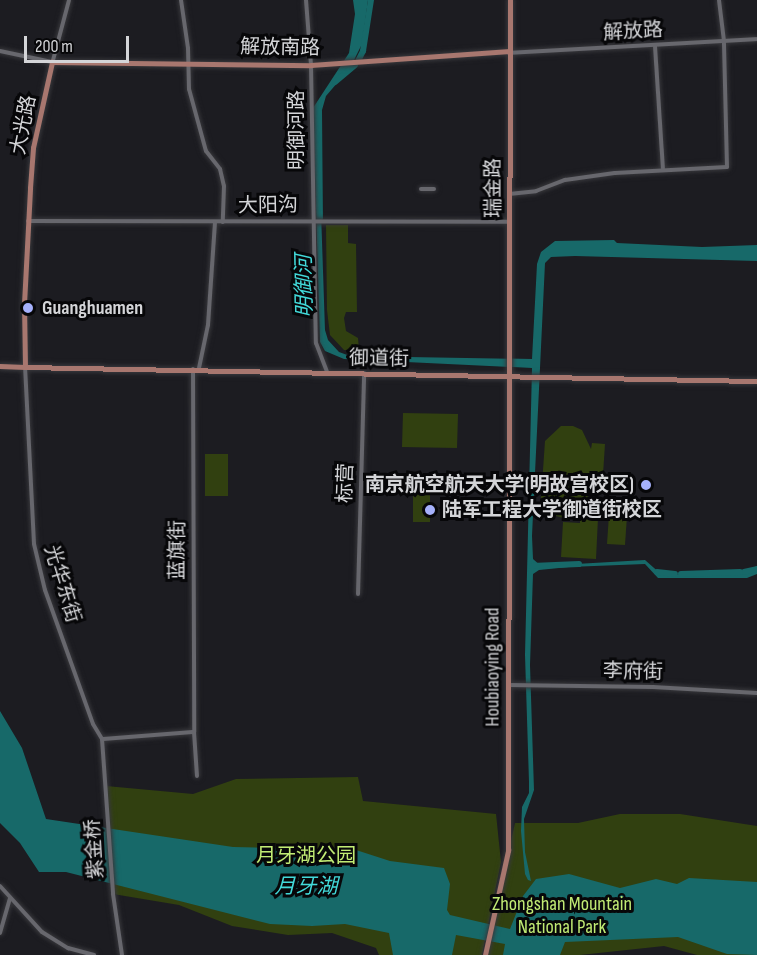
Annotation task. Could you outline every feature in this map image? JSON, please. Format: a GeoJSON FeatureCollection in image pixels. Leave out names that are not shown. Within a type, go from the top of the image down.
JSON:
{"type":"FeatureCollection","features":[{"type":"Feature","properties":{"kind":"main road","name":"瑞金路"},"geometry":{"type":"LineString","coordinates":[[510,0],[510,376]]}},
{"type":"Feature","properties":{"kind":"main road"},"geometry":{"type":"LineString","coordinates":[[311,65],[420,58]]}},
{"type":"Feature","properties":{"kind":"main road"},"geometry":{"type":"LineString","coordinates":[[24,315],[25,357]]}},
{"type":"Feature","properties":{"kind":"main road","name":"御道街"},"geometry":{"type":"LineString","coordinates":[[0,366],[196,368],[757,381]]}},
{"type":"Feature","properties":{"kind":"main road","name":"Houbiaoying Road"},"geometry":{"type":"LineString","coordinates":[[485,955],[508,851],[510,376]]}},
{"type":"Feature","properties":{"kind":"street","name":"大光路"},"geometry":{"type":"LineString","coordinates":[[24,315],[27,221],[33,148],[52,62],[69,0]]}},
{"type":"Feature","properties":{"kind":"street"},"geometry":{"type":"LineString","coordinates":[[181,0],[189,61],[189,89],[206,151],[220,169],[224,186],[223,222]]}},
{"type":"Feature","properties":{"kind":"street","name":"明御河路"},"geometry":{"type":"LineString","coordinates":[[306,0],[311,65],[316,343],[327,372]]}},
{"type":"Feature","properties":{"kind":"street"},"geometry":{"type":"LineString","coordinates":[[509,194],[537,191],[565,180],[663,169],[727,167],[724,41],[719,0]]}},
{"type":"Feature","properties":{"kind":"street","name":"解放路"},"geometry":{"type":"LineString","coordinates":[[510,53],[757,39]]}},
{"type":"Feature","properties":{"kind":"street"},"geometry":{"type":"LineString","coordinates":[[655,46],[663,169]]}},
{"type":"Feature","properties":{"kind":"street","name":"解放南路"},"geometry":{"type":"LineString","coordinates":[[0,51],[52,62],[189,61],[311,65],[369,61]]}},
{"type":"Feature","properties":{"kind":"street"},"geometry":{"type":"LineString","coordinates":[[420,58],[510,53]]}},
{"type":"Feature","properties":{"kind":"street"},"geometry":{"type":"LineString","coordinates":[[421,189],[434,189]]}},
{"type":"Feature","properties":{"kind":"street","name":"大阳沟"},"geometry":{"type":"LineString","coordinates":[[27,221],[509,222]]}},
{"type":"Feature","properties":{"kind":"street","name":"蓝旗街"},"geometry":{"type":"LineString","coordinates":[[197,776],[194,732],[196,368],[208,325],[215,222]]}},
{"type":"Feature","properties":{"kind":"street"},"geometry":{"type":"LineString","coordinates":[[25,357],[26,367]]}},
{"type":"Feature","properties":{"kind":"street","name":"光华东街"},"geometry":{"type":"LineString","coordinates":[[26,367],[34,544],[45,590],[93,724],[102,739],[108,801]]}},
{"type":"Feature","properties":{"kind":"street","name":"标营"},"geometry":{"type":"LineString","coordinates":[[358,594],[364,373]]}},
{"type":"Feature","properties":{"kind":"street","name":"李府街"},"geometry":{"type":"LineString","coordinates":[[508,685],[653,687],[757,693]]}},
{"type":"Feature","properties":{"kind":"street"},"geometry":{"type":"LineString","coordinates":[[102,739],[194,732]]}},
{"type":"Feature","properties":{"kind":"street","name":"紫金桥"},"geometry":{"type":"LineString","coordinates":[[108,801],[113,894],[122,955]]}},
{"type":"Feature","properties":{"kind":"street"},"geometry":{"type":"LineString","coordinates":[[0,886],[42,932],[68,948],[94,955]]}},
{"type":"Feature","properties":{"kind":"street"},"geometry":{"type":"LineString","coordinates":[[0,933],[10,898]]}},
{"type":"Feature","properties":{"kind":"green space"},"geometry":{"type":"Polygon","coordinates":[[[326,225],[348,225],[348,243],[356,244],[357,312],[346,312],[344,318],[346,331],[358,338],[359,350],[344,350],[330,335],[327,310],[326,225]]]}},
{"type":"Feature","properties":{"kind":"green space"},"geometry":{"type":"Polygon","coordinates":[[[403,413],[458,414],[457,448],[402,447],[403,413]]]}},
{"type":"Feature","properties":{"kind":"green space"},"geometry":{"type":"Polygon","coordinates":[[[561,426],[573,426],[582,430],[591,449],[592,443],[605,444],[602,490],[588,489],[587,506],[574,516],[563,518],[553,515],[541,499],[545,441],[561,426]]]}},
{"type":"Feature","properties":{"kind":"green space"},"geometry":{"type":"Polygon","coordinates":[[[205,454],[228,454],[228,496],[205,496],[205,454]]]}},
{"type":"Feature","properties":{"kind":"green space"},"geometry":{"type":"Polygon","coordinates":[[[413,492],[430,492],[430,522],[413,522],[413,492]]]}},
{"type":"Feature","properties":{"kind":"green space"},"geometry":{"type":"Polygon","coordinates":[[[610,500],[628,501],[625,545],[607,544],[610,500]]]}},
{"type":"Feature","properties":{"kind":"green space"},"geometry":{"type":"Polygon","coordinates":[[[580,517],[598,518],[596,559],[561,557],[563,522],[580,523],[580,517]]]}},
{"type":"Feature","properties":{"kind":"green space","name":"月牙湖公园"},"geometry":{"type":"Polygon","coordinates":[[[358,777],[363,801],[496,814],[501,862],[482,955],[379,955],[376,948],[332,933],[288,935],[232,926],[179,905],[113,894],[106,786],[193,794],[236,779],[358,777]]]}},
{"type":"Feature","properties":{"kind":"green space","name":"Zhongshan Mountain National Park"},"geometry":{"type":"Polygon","coordinates":[[[620,814],[680,814],[757,826],[757,955],[697,955],[664,946],[580,955],[485,955],[515,823],[578,823],[620,814]]]}},
{"type":"Feature","properties":{"kind":"water"},"geometry":{"type":"Polygon","coordinates":[[[353,0],[368,0],[362,44],[350,68],[326,96],[318,124],[325,330],[328,340],[339,352],[350,356],[532,359],[537,264],[541,252],[555,241],[614,240],[617,243],[702,247],[757,245],[757,261],[575,256],[551,257],[545,263],[532,536],[533,559],[541,566],[645,560],[662,575],[742,573],[757,566],[757,574],[747,578],[658,578],[645,564],[569,567],[539,570],[533,574],[530,665],[534,790],[524,819],[525,852],[531,881],[525,874],[521,831],[522,807],[529,793],[525,655],[532,368],[344,359],[325,351],[320,342],[313,108],[349,53],[355,14],[353,0]]]}},
{"type":"Feature","properties":{"kind":"water","name":"月牙湖"},"geometry":{"type":"Polygon","coordinates":[[[0,711],[22,748],[46,819],[233,847],[356,850],[390,861],[444,868],[450,884],[447,910],[450,915],[510,929],[523,896],[536,879],[569,874],[620,888],[656,879],[677,884],[689,878],[757,882],[757,955],[727,954],[678,937],[565,942],[560,955],[503,955],[505,944],[456,935],[452,955],[393,955],[389,933],[345,924],[312,926],[270,924],[66,872],[39,872],[20,843],[0,823],[0,711]]]}},
{"type":"Feature","properties":{"kind":"waterway","name":"明御河"},"geometry":{"type":"LineString","coordinates":[[359,59],[363,51],[371,0]]}},
{"type":"Feature","properties":{"kind":"waterway","name":"明御河"},"geometry":{"type":"LineString","coordinates":[[335,82],[355,65]]}},
{"type":"Feature","properties":{"kind":"waterway","name":"明御河"},"geometry":{"type":"LineString","coordinates":[[319,111],[320,218]]}},
{"type":"Feature","properties":{"kind":"waterway"},"geometry":{"type":"LineString","coordinates":[[532,566],[579,564]]}},
{"type":"Feature","properties":{"kind":"waterway"},"geometry":{"type":"LineString","coordinates":[[744,572],[757,569]]}},
{"type":"Feature","properties":{"kind":"waterway"},"geometry":{"type":"LineString","coordinates":[[657,572],[675,574]]}},
{"type":"Feature","properties":{"kind":"waterway"},"geometry":{"type":"LineString","coordinates":[[681,574],[740,572]]}},
{"type":"Feature","properties":{"kind":"place","name":"Guanghuamen"},"geometry":{"type":"Point","coordinates":[28,308]}},
{"type":"Feature","properties":{"kind":"place","name":"南京航空航天大学(明故宫校区)"},"geometry":{"type":"Point","coordinates":[646,485]}},
{"type":"Feature","properties":{"kind":"place","name":"陆军工程大学御道街校区"},"geometry":{"type":"Point","coordinates":[430,510]}}]}
